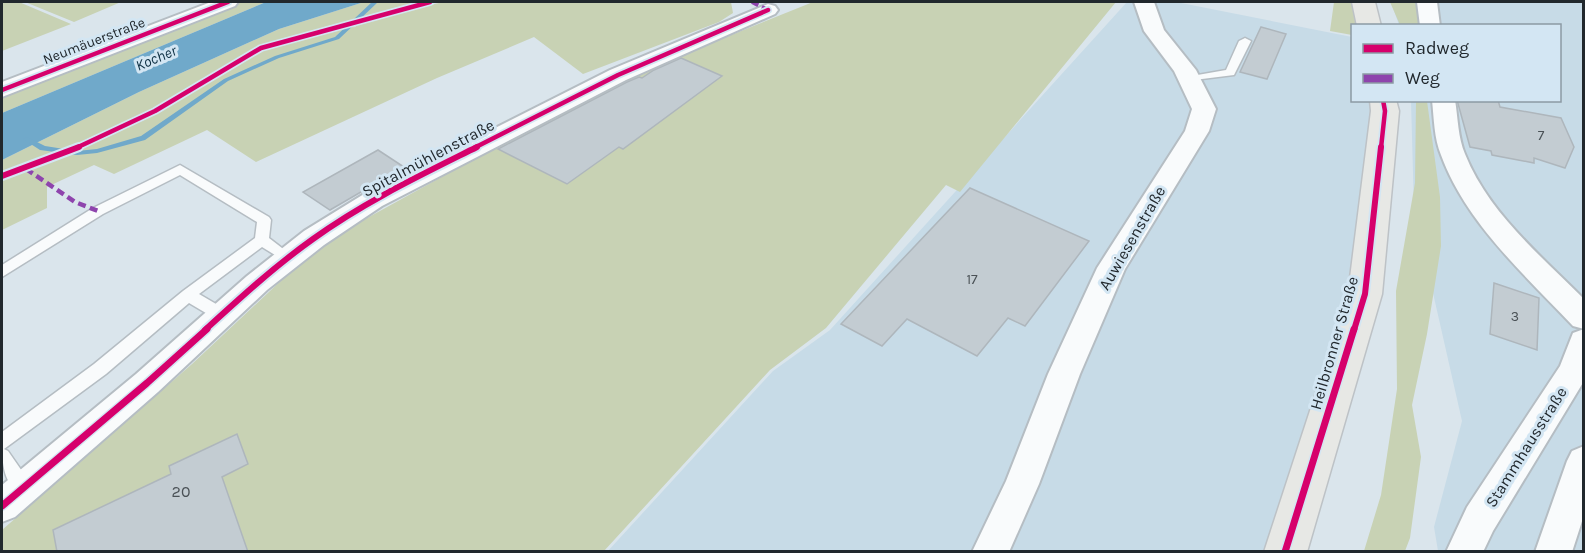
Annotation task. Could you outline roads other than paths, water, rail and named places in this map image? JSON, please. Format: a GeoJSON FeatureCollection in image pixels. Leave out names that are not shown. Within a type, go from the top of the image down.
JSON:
{"type":"FeatureCollection","features":[{"type":"Feature","properties":{"kind":"main road"},"geometry":{"type":"LineString","coordinates":[[1364,2],[1369,24]]}},
{"type":"Feature","properties":{"kind":"main road","name":"Heilbronner Straße"},"geometry":{"type":"LineString","coordinates":[[1285,552],[1365,294],[1385,111],[1383,102]]}},
{"type":"Feature","properties":{"kind":"street","name":"Neumäuerstraße"},"geometry":{"type":"LineString","coordinates":[[2,90],[228,2]]}},
{"type":"Feature","properties":{"kind":"street","name":"Auwiesenstraße"},"geometry":{"type":"LineString","coordinates":[[990,552],[1022,484],[1064,374],[1111,268],[1197,131],[1204,109],[1190,79],[1158,38],[1144,2]]}},
{"type":"Feature","properties":{"kind":"street"},"geometry":{"type":"LineString","coordinates":[[1427,2],[1430,24]]}},
{"type":"Feature","properties":{"kind":"street","name":"Spitalmühlenstraße"},"geometry":{"type":"LineString","coordinates":[[2,506],[314,238],[374,200],[618,75],[768,10]]}},
{"type":"Feature","properties":{"kind":"street"},"geometry":{"type":"LineString","coordinates":[[1443,102],[1453,155],[1474,193],[1502,230],[1584,318]]}},
{"type":"Feature","properties":{"kind":"street","name":"Stammhausstraße"},"geometry":{"type":"LineString","coordinates":[[1464,552],[1480,519],[1574,370],[1584,341]]}},
{"type":"Feature","properties":{"kind":"street"},"geometry":{"type":"LineString","coordinates":[[1553,552],[1584,461]]}},
{"type":"Feature","properties":{"kind":"lane"},"geometry":{"type":"LineString","coordinates":[[1190,79],[1230,73],[1245,41]]}},
{"type":"Feature","properties":{"kind":"lane"},"geometry":{"type":"LineString","coordinates":[[2,442],[100,369],[188,295],[262,240],[264,220],[180,169],[98,211],[4,267]]}},
{"type":"Feature","properties":{"kind":"lane"},"geometry":{"type":"LineString","coordinates":[[262,240],[288,258]]}},
{"type":"Feature","properties":{"kind":"lane"},"geometry":{"type":"LineString","coordinates":[[188,295],[222,315]]}},
{"type":"Feature","properties":{"kind":"lane"},"geometry":{"type":"LineString","coordinates":[[2,456],[24,487]]}},
{"type":"Feature","properties":{"kind":"water","name":"Kocher"},"geometry":{"type":"Polygon","coordinates":[[[266,2],[364,2],[279,29],[139,92],[2,160],[2,113],[266,2]]]}},
{"type":"Feature","properties":{"kind":"waterway"},"geometry":{"type":"LineString","coordinates":[[27,139],[43,148],[77,153],[97,151],[143,138],[226,80],[277,57],[337,38],[375,2]]}}]}
